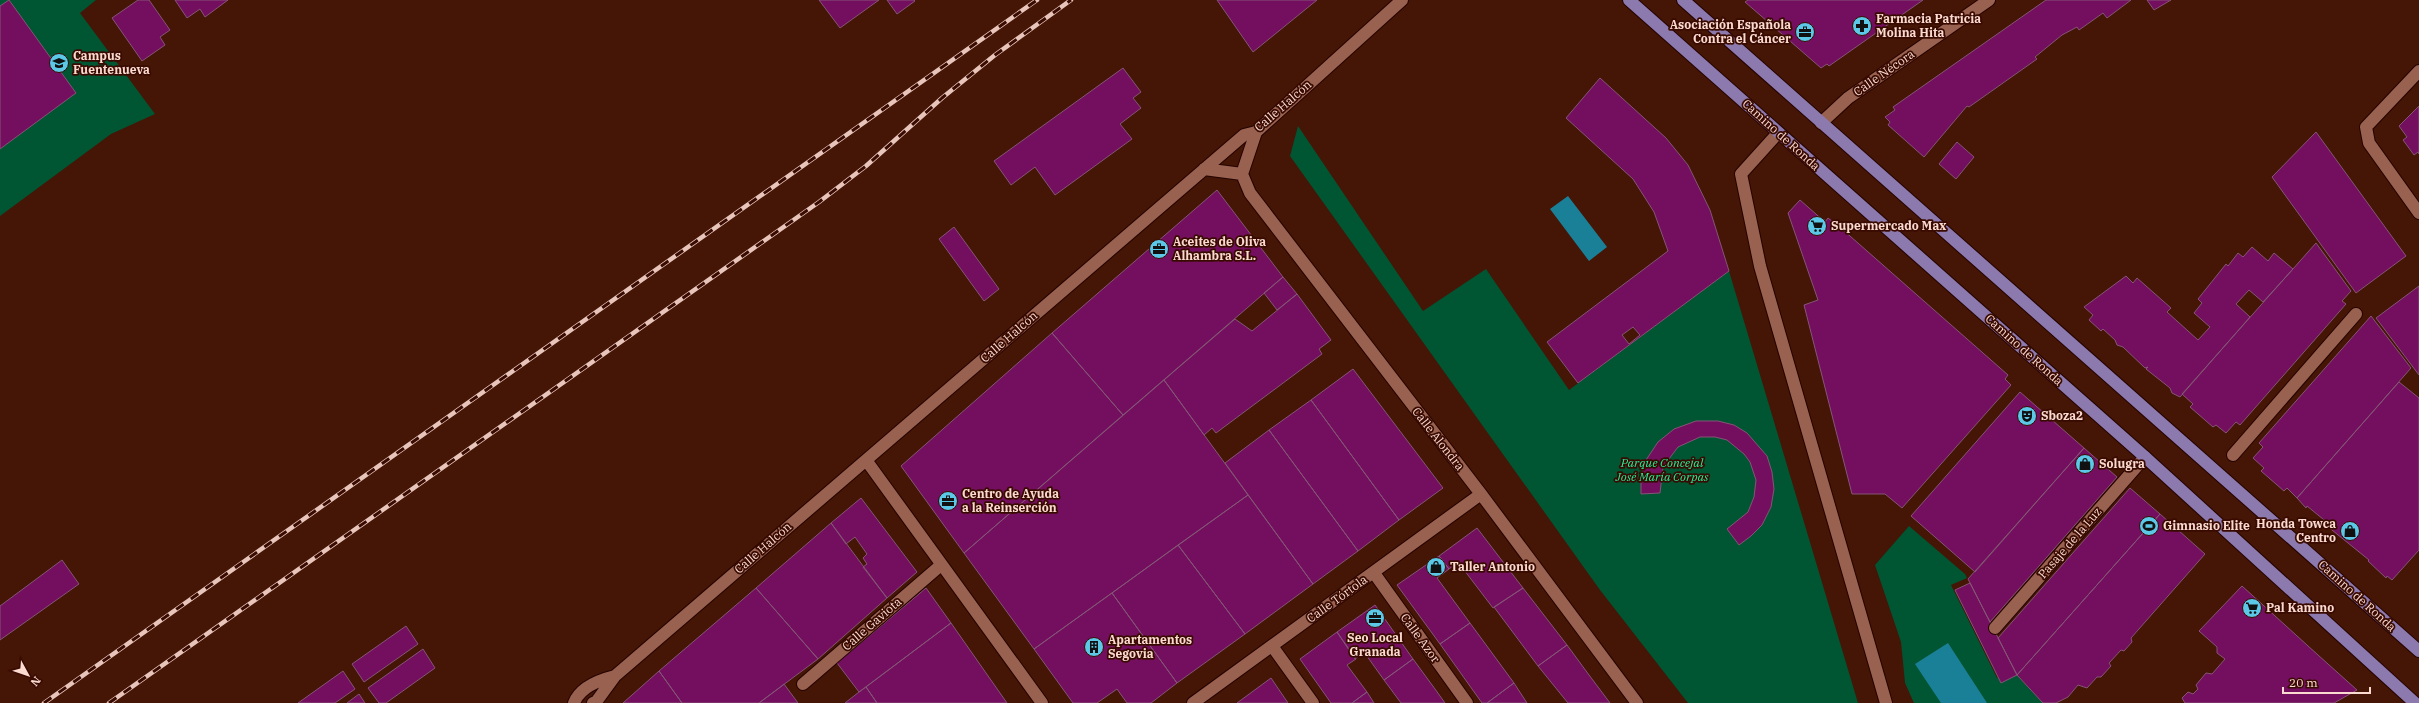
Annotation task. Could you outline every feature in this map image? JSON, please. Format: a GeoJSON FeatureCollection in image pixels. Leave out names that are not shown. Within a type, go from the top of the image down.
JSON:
{"type":"FeatureCollection","features":[{"type":"Feature","properties":{"kind":"main road","name":"Camino de Ronda"},"geometry":{"type":"LineString","coordinates":[[1629,0],[2145,457],[2415,703]]}},
{"type":"Feature","properties":{"kind":"main road","name":"Camino de Ronda"},"geometry":{"type":"LineString","coordinates":[[1683,0],[2419,651]]}},
{"type":"Feature","properties":{"kind":"street","name":"Calle Halcón"},"geometry":{"type":"LineString","coordinates":[[595,703],[614,676],[1244,135],[1256,132],[1402,0]]}},
{"type":"Feature","properties":{"kind":"street","name":"Calle Nécora"},"geometry":{"type":"LineString","coordinates":[[1821,123],[1848,98],[1989,0]]}},
{"type":"Feature","properties":{"kind":"street"},"geometry":{"type":"LineString","coordinates":[[2419,71],[2366,127],[2370,143],[2419,213]]}},
{"type":"Feature","properties":{"kind":"street"},"geometry":{"type":"LineString","coordinates":[[1204,170],[1242,174],[1256,132]]}},
{"type":"Feature","properties":{"kind":"street"},"geometry":{"type":"LineString","coordinates":[[1778,133],[1741,174],[1760,266],[1886,703]]}},
{"type":"Feature","properties":{"kind":"street","name":"Calle Alondra"},"geometry":{"type":"LineString","coordinates":[[1242,174],[1250,193],[1481,494],[1638,703]]}},
{"type":"Feature","properties":{"kind":"street"},"geometry":{"type":"LineString","coordinates":[[2233,455],[2356,314]]}},
{"type":"Feature","properties":{"kind":"street","name":"Pasaje de la Luz"},"geometry":{"type":"LineString","coordinates":[[1996,628],[2145,457]]}},
{"type":"Feature","properties":{"kind":"street"},"geometry":{"type":"LineString","coordinates":[[866,460],[1042,703]]}},
{"type":"Feature","properties":{"kind":"street","name":"Calle Tórtola"},"geometry":{"type":"LineString","coordinates":[[1193,703],[1481,494]]}},
{"type":"Feature","properties":{"kind":"street","name":"Calle Gaviota"},"geometry":{"type":"LineString","coordinates":[[803,684],[941,565]]}},
{"type":"Feature","properties":{"kind":"street","name":"Calle Azor"},"geometry":{"type":"LineString","coordinates":[[1374,572],[1467,703]]}},
{"type":"Feature","properties":{"kind":"street"},"geometry":{"type":"LineString","coordinates":[[1272,646],[1313,703]]}},
{"type":"Feature","properties":{"kind":"street","name":"Calle Halcón"},"geometry":{"type":"LineString","coordinates":[[574,703],[577,696],[597,680],[614,676]]}},
{"type":"Feature","properties":{"kind":"green space","name":"Campus Fuentenueva"},"geometry":{"type":"Polygon","coordinates":[[[0,0],[96,0],[80,13],[155,114],[111,134],[0,216],[0,0]]]}},
{"type":"Feature","properties":{"kind":"green space","name":"Parque Concejal José María Corpas"},"geometry":{"type":"Polygon","coordinates":[[[1298,126],[1423,311],[1486,269],[1569,390],[1729,271],[1858,703],[1688,703],[1600,590],[1290,156],[1298,126]]]}},
{"type":"Feature","properties":{"kind":"green space"},"geometry":{"type":"Polygon","coordinates":[[[1909,526],[1965,574],[1967,578],[1951,585],[1997,678],[2013,671],[2043,703],[1914,703],[1905,683],[1901,642],[1875,565],[1909,526]]]}},
{"type":"Feature","properties":{"kind":"water"},"geometry":{"type":"Polygon","coordinates":[[[1568,196],[1607,247],[1589,261],[1550,209],[1568,196]]]}},
{"type":"Feature","properties":{"kind":"water"},"geometry":{"type":"Polygon","coordinates":[[[1948,643],[1987,703],[1941,703],[1915,664],[1948,643]]]}},
{"type":"Feature","properties":{"kind":"building"},"geometry":{"type":"Polygon","coordinates":[[[9,0],[76,93],[0,149],[0,6],[9,0]]]}},
{"type":"Feature","properties":{"kind":"building"},"geometry":{"type":"Polygon","coordinates":[[[138,0],[149,0],[170,30],[160,37],[165,45],[142,61],[112,18],[138,0]]]}},
{"type":"Feature","properties":{"kind":"building"},"geometry":{"type":"Polygon","coordinates":[[[175,0],[228,0],[205,17],[200,9],[187,18],[175,0]]]}},
{"type":"Feature","properties":{"kind":"building"},"geometry":{"type":"Polygon","coordinates":[[[819,0],[879,0],[840,28],[819,0]]]}},
{"type":"Feature","properties":{"kind":"building"},"geometry":{"type":"Polygon","coordinates":[[[887,0],[914,0],[915,1],[897,14],[887,0]]]}},
{"type":"Feature","properties":{"kind":"building"},"geometry":{"type":"Polygon","coordinates":[[[1217,0],[1317,0],[1253,52],[1217,0]]]}},
{"type":"Feature","properties":{"kind":"building"},"geometry":{"type":"Polygon","coordinates":[[[1748,0],[1923,0],[1829,66],[1827,64],[1821,68],[1745,2],[1748,0]]]}},
{"type":"Feature","properties":{"kind":"building"},"geometry":{"type":"Polygon","coordinates":[[[2046,0],[2131,0],[2107,18],[2103,13],[2079,30],[2077,27],[2062,35],[2035,57],[2037,59],[1969,107],[1967,106],[1924,157],[1888,125],[1890,122],[1885,117],[1895,110],[1893,107],[2046,0]]]}},
{"type":"Feature","properties":{"kind":"building"},"geometry":{"type":"Polygon","coordinates":[[[2147,0],[2171,0],[2154,10],[2147,0]]]}},
{"type":"Feature","properties":{"kind":"building"},"geometry":{"type":"Polygon","coordinates":[[[1123,68],[1141,92],[1133,98],[1141,108],[1120,124],[1132,139],[1055,195],[1035,167],[1011,185],[994,161],[1123,68]]]}},
{"type":"Feature","properties":{"kind":"building"},"geometry":{"type":"Polygon","coordinates":[[[1600,78],[1666,138],[1688,165],[1710,210],[1729,271],[1578,383],[1547,342],[1668,251],[1654,212],[1633,179],[1566,118],[1600,78]],[[1633,327],[1622,335],[1629,344],[1640,335],[1633,327]]]}},
{"type":"Feature","properties":{"kind":"building"},"geometry":{"type":"Polygon","coordinates":[[[2419,106],[2419,154],[2418,152],[2414,155],[2403,140],[2407,137],[2399,126],[2419,106]]]}},
{"type":"Feature","properties":{"kind":"building"},"geometry":{"type":"Polygon","coordinates":[[[2316,132],[2406,256],[2356,293],[2272,177],[2316,132]]]}},
{"type":"Feature","properties":{"kind":"building"},"geometry":{"type":"Polygon","coordinates":[[[1957,142],[1974,157],[1956,179],[1939,164],[1957,142]]]}},
{"type":"Feature","properties":{"kind":"building"},"geometry":{"type":"Polygon","coordinates":[[[1217,190],[1283,277],[1123,415],[1052,333],[1217,190]]]}},
{"type":"Feature","properties":{"kind":"building"},"geometry":{"type":"Polygon","coordinates":[[[1800,200],[1825,222],[1828,218],[1842,229],[2008,375],[2005,379],[2011,385],[1902,508],[1885,494],[1852,494],[1804,305],[1818,300],[1788,213],[1800,200]]]}},
{"type":"Feature","properties":{"kind":"building"},"geometry":{"type":"Polygon","coordinates":[[[954,227],[999,289],[984,301],[939,239],[954,227]]]}},
{"type":"Feature","properties":{"kind":"building"},"geometry":{"type":"Polygon","coordinates":[[[2316,243],[2351,291],[2342,301],[2346,304],[2240,425],[2236,422],[2226,433],[2216,425],[2213,427],[2190,407],[2193,404],[2182,394],[2316,243]]]}},
{"type":"Feature","properties":{"kind":"building"},"geometry":{"type":"Polygon","coordinates":[[[2252,247],[2268,261],[2274,253],[2293,269],[2263,302],[2249,290],[2236,304],[2250,317],[2180,397],[2172,393],[2170,388],[2146,369],[2148,367],[2145,368],[2123,347],[2117,345],[2115,340],[2103,329],[2101,331],[2089,320],[2093,315],[2084,307],[2126,276],[2133,283],[2137,278],[2171,308],[2167,312],[2198,340],[2210,327],[2194,313],[2202,303],[2198,299],[2226,264],[2228,266],[2238,253],[2243,257],[2252,247]]]}},
{"type":"Feature","properties":{"kind":"building"},"geometry":{"type":"Polygon","coordinates":[[[1283,277],[1297,294],[1277,310],[1264,293],[1283,277]]]}},
{"type":"Feature","properties":{"kind":"building"},"geometry":{"type":"Polygon","coordinates":[[[2419,286],[2419,375],[2376,318],[2419,286]]]}},
{"type":"Feature","properties":{"kind":"building"},"geometry":{"type":"Polygon","coordinates":[[[1297,294],[1331,340],[1319,349],[1322,354],[1216,433],[1212,428],[1204,435],[1164,380],[1235,319],[1252,331],[1297,294]]]}},
{"type":"Feature","properties":{"kind":"building"},"geometry":{"type":"Polygon","coordinates":[[[2371,316],[2411,368],[2297,498],[2287,488],[2284,491],[2261,471],[2264,468],[2253,458],[2263,447],[2259,443],[2371,316]]]}},
{"type":"Feature","properties":{"kind":"building"},"geometry":{"type":"Polygon","coordinates":[[[1052,333],[1123,415],[964,553],[901,466],[1052,333]]]}},
{"type":"Feature","properties":{"kind":"building"},"geometry":{"type":"Polygon","coordinates":[[[1353,369],[1443,488],[1399,520],[1311,400],[1353,369]]]}},
{"type":"Feature","properties":{"kind":"building"},"geometry":{"type":"Polygon","coordinates":[[[1164,380],[1248,495],[1034,649],[964,553],[1164,380]]]}},
{"type":"Feature","properties":{"kind":"building"},"geometry":{"type":"Polygon","coordinates":[[[2399,382],[2419,398],[2419,550],[2392,580],[2387,576],[2386,578],[2368,561],[2369,560],[2327,526],[2329,524],[2307,506],[2306,508],[2297,498],[2399,382]]]}},
{"type":"Feature","properties":{"kind":"building"},"geometry":{"type":"Polygon","coordinates":[[[2020,392],[2084,448],[1975,572],[1911,516],[2020,392]]]}},
{"type":"Feature","properties":{"kind":"building"},"geometry":{"type":"Polygon","coordinates":[[[1311,400],[1399,520],[1358,551],[1269,430],[1311,400]]]}},
{"type":"Feature","properties":{"kind":"building"},"geometry":{"type":"Polygon","coordinates":[[[1696,421],[1718,421],[1734,425],[1747,433],[1767,456],[1772,472],[1774,489],[1771,507],[1762,525],[1739,545],[1727,529],[1748,512],[1754,497],[1756,480],[1750,462],[1744,454],[1727,440],[1715,437],[1700,437],[1678,447],[1663,467],[1660,493],[1641,494],[1641,478],[1646,460],[1658,442],[1674,429],[1696,421]]]}},
{"type":"Feature","properties":{"kind":"building"},"geometry":{"type":"Polygon","coordinates":[[[1269,430],[1358,551],[1313,584],[1225,463],[1269,430]]]}},
{"type":"Feature","properties":{"kind":"building"},"geometry":{"type":"Polygon","coordinates":[[[2084,448],[2117,477],[1990,622],[1968,579],[2084,448]]]}},
{"type":"Feature","properties":{"kind":"building"},"geometry":{"type":"Polygon","coordinates":[[[2130,488],[2160,514],[2017,675],[1998,638],[2130,488]]]}},
{"type":"Feature","properties":{"kind":"building"},"geometry":{"type":"Polygon","coordinates":[[[1248,495],[1313,584],[1245,634],[1178,545],[1248,495]]]}},
{"type":"Feature","properties":{"kind":"building"},"geometry":{"type":"Polygon","coordinates":[[[861,498],[917,572],[887,598],[863,567],[867,564],[863,558],[867,554],[855,537],[846,544],[831,523],[861,498]]]}},
{"type":"Feature","properties":{"kind":"building"},"geometry":{"type":"Polygon","coordinates":[[[2160,514],[2205,554],[2131,638],[2132,642],[2124,651],[2121,650],[2109,663],[2111,666],[2101,677],[2097,677],[2087,688],[2078,685],[2068,697],[2056,703],[2043,703],[2017,675],[2160,514]]]}},
{"type":"Feature","properties":{"kind":"building"},"geometry":{"type":"Polygon","coordinates":[[[831,523],[887,598],[818,659],[756,588],[831,523]]]}},
{"type":"Feature","properties":{"kind":"building"},"geometry":{"type":"Polygon","coordinates":[[[1477,528],[1523,588],[1493,608],[1458,562],[1449,569],[1439,556],[1477,528]]]}},
{"type":"Feature","properties":{"kind":"building"},"geometry":{"type":"Polygon","coordinates":[[[1178,545],[1245,634],[1177,683],[1112,593],[1178,545]]]}},
{"type":"Feature","properties":{"kind":"building"},"geometry":{"type":"Polygon","coordinates":[[[1439,556],[1449,569],[1437,578],[1470,623],[1440,644],[1397,585],[1439,556]]]}},
{"type":"Feature","properties":{"kind":"building"},"geometry":{"type":"Polygon","coordinates":[[[62,560],[79,584],[0,640],[0,606],[62,560]]]}},
{"type":"Feature","properties":{"kind":"building"},"geometry":{"type":"Polygon","coordinates":[[[1970,583],[2017,675],[2001,683],[1955,590],[1970,583]]]}},
{"type":"Feature","properties":{"kind":"building"},"geometry":{"type":"Polygon","coordinates":[[[2242,586],[2357,690],[2334,703],[2185,703],[2182,698],[2188,692],[2193,694],[2198,689],[2196,685],[2206,673],[2212,674],[2225,659],[2217,653],[2217,647],[2199,631],[2242,586]]]}},
{"type":"Feature","properties":{"kind":"building"},"geometry":{"type":"Polygon","coordinates":[[[756,588],[818,659],[759,703],[682,703],[659,671],[756,588]]]}},
{"type":"Feature","properties":{"kind":"building"},"geometry":{"type":"Polygon","coordinates":[[[926,588],[951,623],[859,692],[837,663],[926,588]]]}},
{"type":"Feature","properties":{"kind":"building"},"geometry":{"type":"Polygon","coordinates":[[[1523,588],[1567,645],[1538,666],[1494,607],[1523,588]]]}},
{"type":"Feature","properties":{"kind":"building","name":"Apartamentos Segovia"},"geometry":{"type":"Polygon","coordinates":[[[1112,593],[1177,683],[1151,703],[1127,703],[1117,689],[1097,703],[1073,703],[1034,649],[1112,593]]]}},
{"type":"Feature","properties":{"kind":"building"},"geometry":{"type":"Polygon","coordinates":[[[1375,605],[1413,659],[1384,680],[1364,652],[1355,659],[1337,632],[1375,605]]]}},
{"type":"Feature","properties":{"kind":"building"},"geometry":{"type":"Polygon","coordinates":[[[951,623],[1007,703],[877,703],[866,687],[951,623]]]}},
{"type":"Feature","properties":{"kind":"building"},"geometry":{"type":"Polygon","coordinates":[[[1470,623],[1514,683],[1487,703],[1482,703],[1440,644],[1470,623]]]}},
{"type":"Feature","properties":{"kind":"building"},"geometry":{"type":"Polygon","coordinates":[[[406,626],[418,644],[364,682],[352,664],[406,626]]]}},
{"type":"Feature","properties":{"kind":"building"},"geometry":{"type":"Polygon","coordinates":[[[1337,632],[1356,659],[1347,665],[1367,692],[1352,703],[1331,703],[1300,659],[1337,632]]]}},
{"type":"Feature","properties":{"kind":"building"},"geometry":{"type":"Polygon","coordinates":[[[1567,645],[1610,703],[1568,703],[1538,666],[1567,645]]]}},
{"type":"Feature","properties":{"kind":"building"},"geometry":{"type":"Polygon","coordinates":[[[423,649],[435,668],[386,703],[379,703],[368,688],[423,649]]]}},
{"type":"Feature","properties":{"kind":"building"},"geometry":{"type":"Polygon","coordinates":[[[1413,659],[1445,703],[1401,703],[1384,680],[1413,659]]]}},
{"type":"Feature","properties":{"kind":"building"},"geometry":{"type":"Polygon","coordinates":[[[343,671],[355,689],[335,703],[298,703],[343,671]]]}},
{"type":"Feature","properties":{"kind":"building"},"geometry":{"type":"Polygon","coordinates":[[[659,671],[682,703],[623,703],[659,671]]]}},
{"type":"Feature","properties":{"kind":"building"},"geometry":{"type":"Polygon","coordinates":[[[1271,678],[1288,703],[1237,703],[1271,678]]]}},
{"type":"Feature","properties":{"kind":"building"},"geometry":{"type":"Polygon","coordinates":[[[1514,683],[1527,703],[1487,703],[1514,683]]]}},
{"type":"Feature","properties":{"kind":"building"},"geometry":{"type":"Polygon","coordinates":[[[784,684],[798,703],[759,703],[779,688],[784,684]]]}},
{"type":"Feature","properties":{"kind":"building"},"geometry":{"type":"Polygon","coordinates":[[[866,687],[877,703],[845,703],[859,692],[866,687]]]}},
{"type":"Feature","properties":{"kind":"building"},"geometry":{"type":"Polygon","coordinates":[[[1367,692],[1374,703],[1352,703],[1367,692]]]}},
{"type":"Feature","properties":{"kind":"building"},"geometry":{"type":"Polygon","coordinates":[[[359,694],[365,703],[347,703],[359,694]]]}},
{"type":"Feature","properties":{"kind":"railway"},"geometry":{"type":"LineString","coordinates":[[44,703],[1037,0]]}},
{"type":"Feature","properties":{"kind":"railway"},"geometry":{"type":"LineString","coordinates":[[109,703],[819,202],[866,166],[942,98],[995,55],[1071,0]]}},
{"type":"Feature","properties":{"kind":"place","name":"Farmacia Patricia Molina Hita"},"geometry":{"type":"Point","coordinates":[1862,26]}},
{"type":"Feature","properties":{"kind":"place","name":"Asociación Española Contra el Cáncer"},"geometry":{"type":"Point","coordinates":[1805,32]}},
{"type":"Feature","properties":{"kind":"place","name":"Campus Fuentenueva"},"geometry":{"type":"Point","coordinates":[59,63]}},
{"type":"Feature","properties":{"kind":"place","name":"Supermercado Max"},"geometry":{"type":"Point","coordinates":[1817,226]}},
{"type":"Feature","properties":{"kind":"place","name":"Aceites de Oliva Alhambra S.L."},"geometry":{"type":"Point","coordinates":[1159,249]}},
{"type":"Feature","properties":{"kind":"place","name":"Sboza2"},"geometry":{"type":"Point","coordinates":[2027,416]}},
{"type":"Feature","properties":{"kind":"place","name":"Solugra"},"geometry":{"type":"Point","coordinates":[2085,464]}},
{"type":"Feature","properties":{"kind":"place","name":"Centro de Ayuda a la Reinserción"},"geometry":{"type":"Point","coordinates":[948,501]}},
{"type":"Feature","properties":{"kind":"place","name":"Gimnasio Elite"},"geometry":{"type":"Point","coordinates":[2149,526]}},
{"type":"Feature","properties":{"kind":"place","name":"Honda Towca Centro"},"geometry":{"type":"Point","coordinates":[2350,531]}},
{"type":"Feature","properties":{"kind":"place","name":"Taller Antonio"},"geometry":{"type":"Point","coordinates":[1436,567]}},
{"type":"Feature","properties":{"kind":"place","name":"Pal Kamino"},"geometry":{"type":"Point","coordinates":[2252,608]}},
{"type":"Feature","properties":{"kind":"place","name":"Seo Local Granada"},"geometry":{"type":"Point","coordinates":[1375,618]}},
{"type":"Feature","properties":{"kind":"place","name":"Apartamentos Segovia"},"geometry":{"type":"Point","coordinates":[1094,647]}}]}
